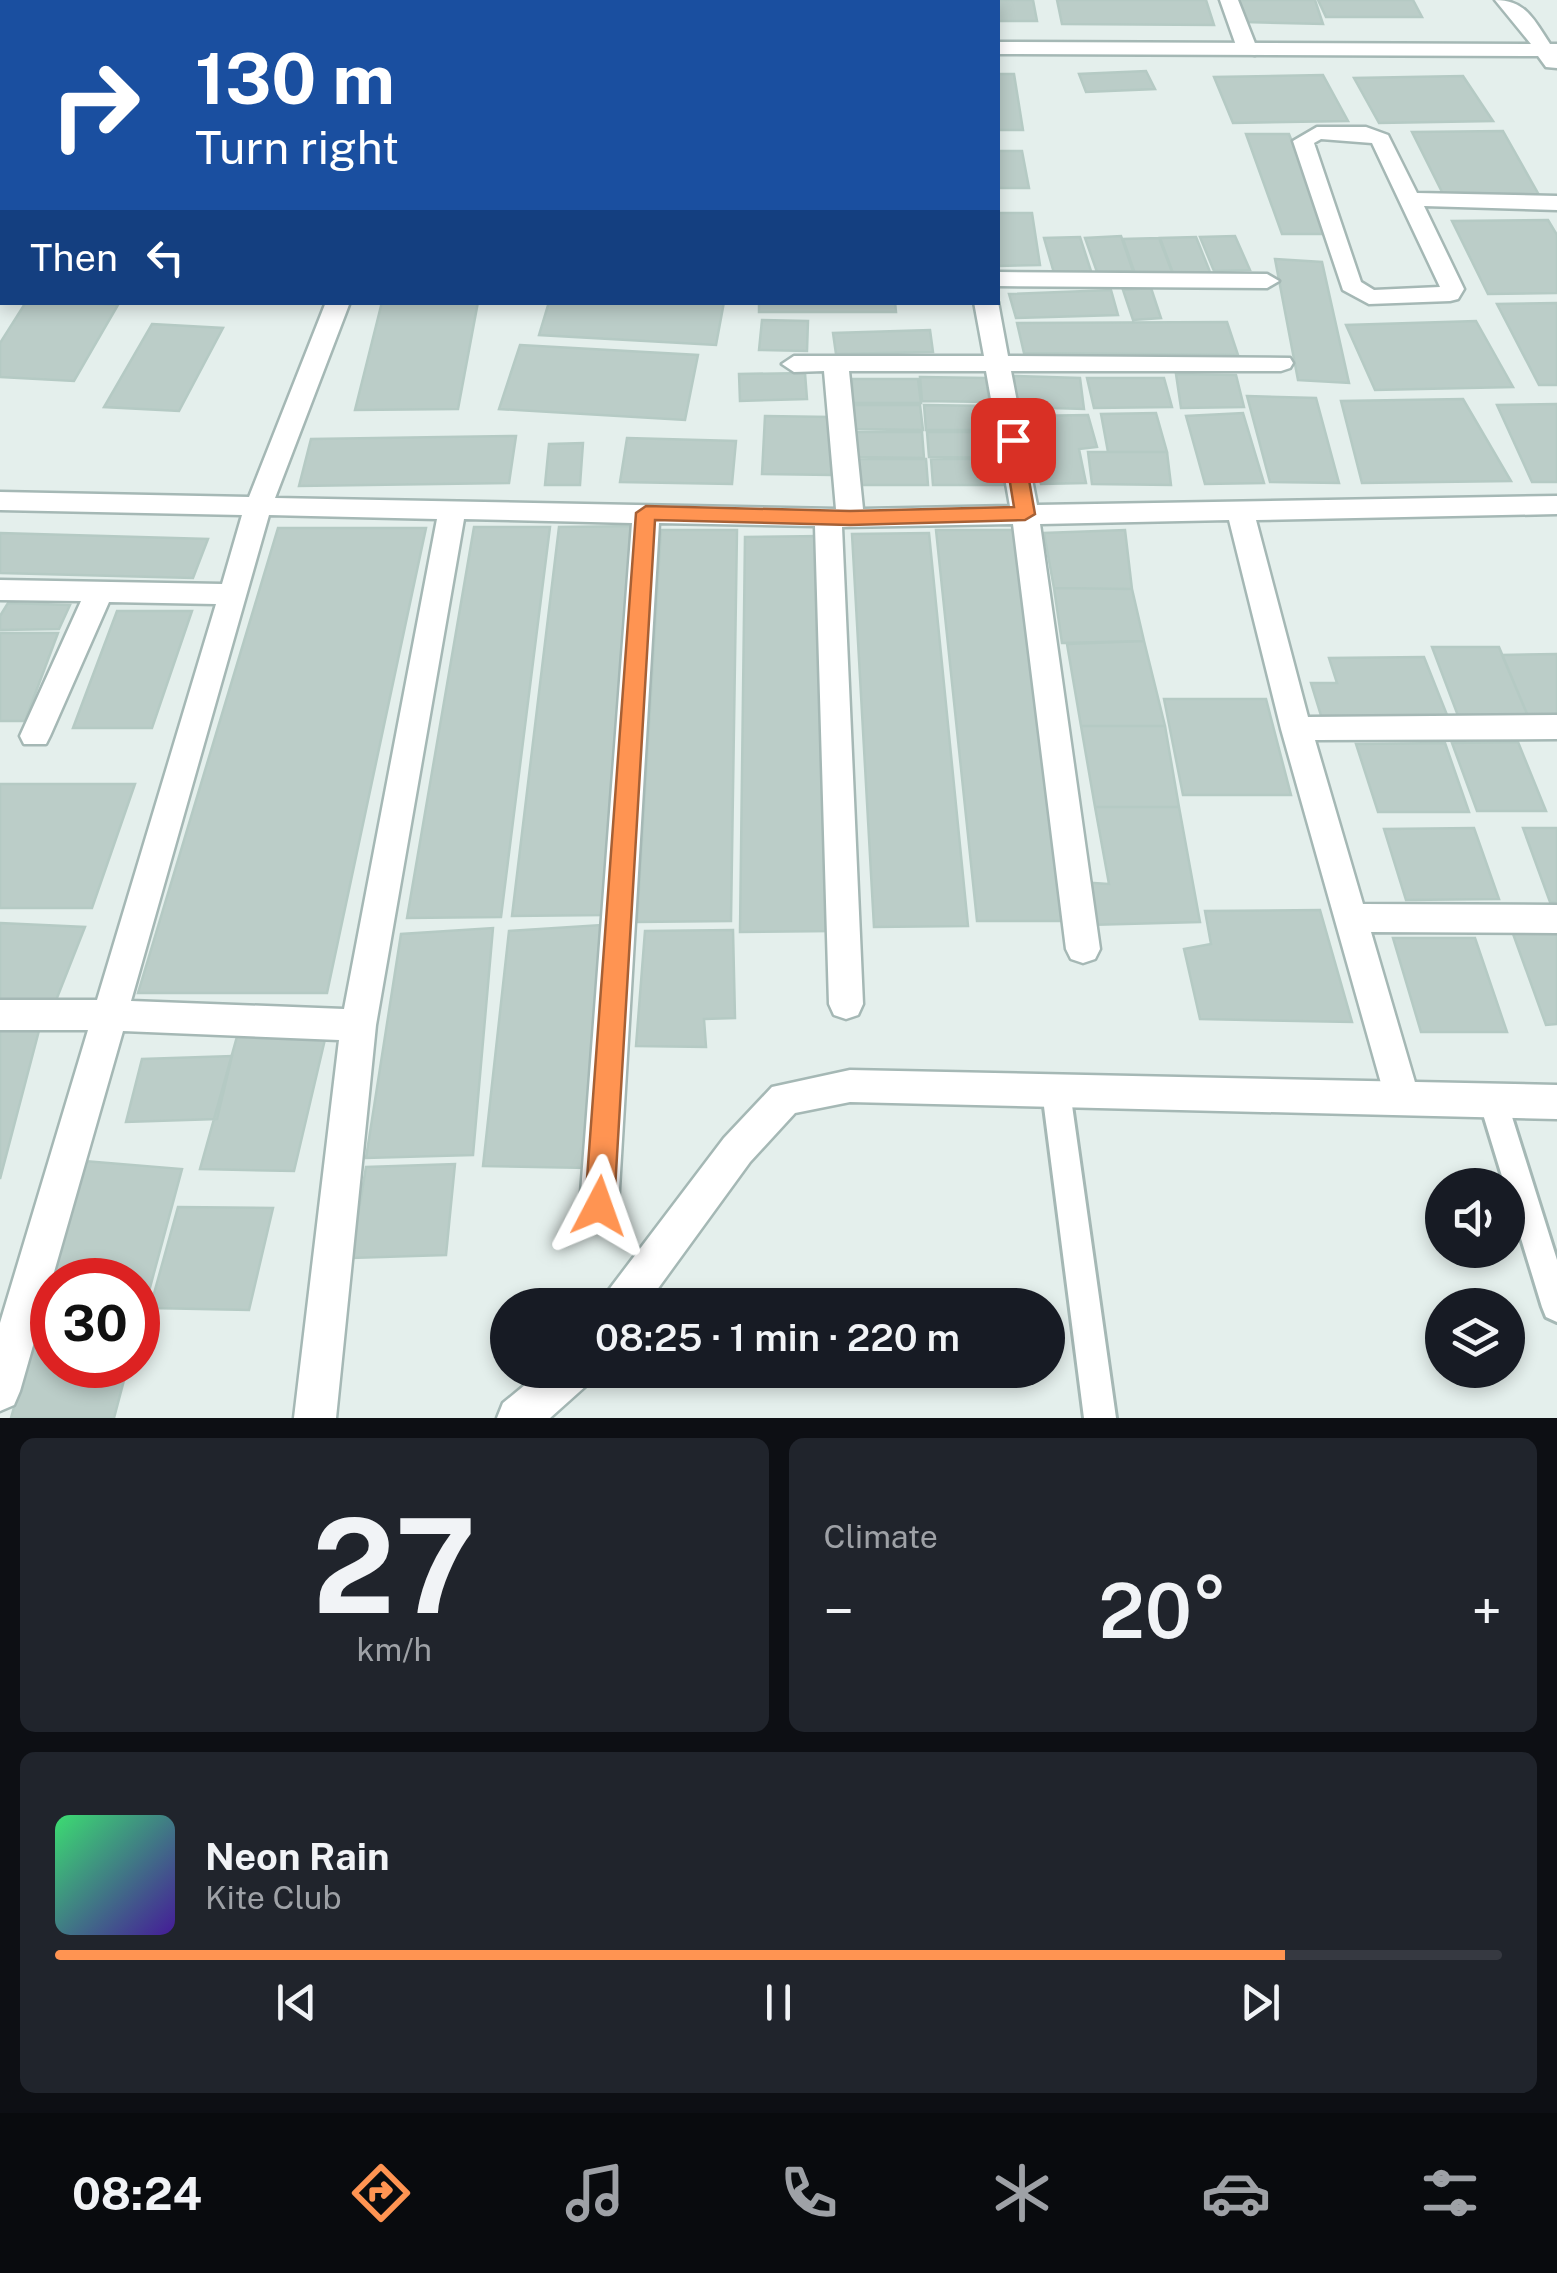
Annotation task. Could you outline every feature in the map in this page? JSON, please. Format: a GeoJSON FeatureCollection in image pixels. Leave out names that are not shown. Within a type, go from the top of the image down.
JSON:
{"type":"FeatureCollection","features":[{"type":"Feature","properties":{"kind":"street"},"geometry":{"type":"LineString","coordinates":[[1229,0],[1248,51]]}},
{"type":"Feature","properties":{"kind":"street"},"geometry":{"type":"LineString","coordinates":[[1504,0],[1551,50],[1557,70]]}},
{"type":"Feature","properties":{"kind":"street"},"geometry":{"type":"LineString","coordinates":[[1000,48],[1551,50]]}},
{"type":"Feature","properties":{"kind":"street"},"geometry":{"type":"LineString","coordinates":[[1317,133],[1366,134],[1381,139],[1409,199],[1452,289],[1450,294],[1370,297],[1358,292],[1352,286],[1303,141],[1317,133]]}},
{"type":"Feature","properties":{"kind":"street"},"geometry":{"type":"LineString","coordinates":[[1409,199],[1557,202]]}},
{"type":"Feature","properties":{"kind":"street"},"geometry":{"type":"LineString","coordinates":[[1000,279],[1267,281]]}},
{"type":"Feature","properties":{"kind":"street"},"geometry":{"type":"LineString","coordinates":[[0,1391],[258,507],[337,305]]}},
{"type":"Feature","properties":{"kind":"street"},"geometry":{"type":"LineString","coordinates":[[987,305],[1001,366],[1025,514],[1083,949]]}},
{"type":"Feature","properties":{"kind":"street"},"geometry":{"type":"LineString","coordinates":[[794,364],[1282,363]]}},
{"type":"Feature","properties":{"kind":"street"},"geometry":{"type":"LineString","coordinates":[[836,365],[846,1004]]}},
{"type":"Feature","properties":{"kind":"street"},"geometry":{"type":"LineString","coordinates":[[0,501],[453,507],[839,518],[1242,514],[1557,505]]}},
{"type":"Feature","properties":{"kind":"street"},"geometry":{"type":"LineString","coordinates":[[315,1418],[358,1025],[453,507]]}},
{"type":"Feature","properties":{"kind":"street"},"geometry":{"type":"LineString","coordinates":[[599,1206],[646,513]]}},
{"type":"Feature","properties":{"kind":"street"},"geometry":{"type":"LineString","coordinates":[[1242,514],[1296,729],[1401,1096]]}},
{"type":"Feature","properties":{"kind":"street"},"geometry":{"type":"LineString","coordinates":[[0,590],[234,594]]}},
{"type":"Feature","properties":{"kind":"street"},"geometry":{"type":"LineString","coordinates":[[35,736],[99,593]]}},
{"type":"Feature","properties":{"kind":"street"},"geometry":{"type":"LineString","coordinates":[[1296,729],[1557,728]]}},
{"type":"Feature","properties":{"kind":"street"},"geometry":{"type":"LineString","coordinates":[[1350,918],[1557,919]]}},
{"type":"Feature","properties":{"kind":"street"},"geometry":{"type":"LineString","coordinates":[[0,1015],[107,1014],[358,1025]]}},
{"type":"Feature","properties":{"kind":"street"},"geometry":{"type":"LineString","coordinates":[[635,1288],[737,1150],[785,1099],[850,1086],[1557,1102]]}},
{"type":"Feature","properties":{"kind":"street"},"geometry":{"type":"LineString","coordinates":[[518,1418],[553,1388]]}},
{"type":"Feature","properties":{"kind":"lane"},"geometry":{"type":"LineString","coordinates":[[1056,1091],[1100,1418]]}},
{"type":"Feature","properties":{"kind":"lane"},"geometry":{"type":"LineString","coordinates":[[1494,1100],[1557,1308]]}},
{"type":"Feature","properties":{"kind":"building"},"geometry":{"type":"Polygon","coordinates":[[[1000,0],[1033,0],[1037,21],[1000,21],[1000,0]]]}},
{"type":"Feature","properties":{"kind":"building"},"geometry":{"type":"Polygon","coordinates":[[[1057,0],[1206,0],[1214,25],[1062,24],[1057,0]]]}},
{"type":"Feature","properties":{"kind":"building"},"geometry":{"type":"Polygon","coordinates":[[[1238,0],[1315,0],[1323,24],[1245,22],[1238,0]]]}},
{"type":"Feature","properties":{"kind":"building"},"geometry":{"type":"Polygon","coordinates":[[[1318,0],[1413,0],[1422,17],[1326,17],[1318,0]]]}},
{"type":"Feature","properties":{"kind":"building"},"geometry":{"type":"Polygon","coordinates":[[[1146,71],[1155,89],[1086,92],[1079,74],[1146,71]]]}},
{"type":"Feature","properties":{"kind":"building"},"geometry":{"type":"Polygon","coordinates":[[[1000,74],[1014,74],[1023,130],[1000,130],[1000,74]]]}},
{"type":"Feature","properties":{"kind":"building"},"geometry":{"type":"Polygon","coordinates":[[[1323,75],[1348,121],[1233,123],[1214,77],[1323,75]]]}},
{"type":"Feature","properties":{"kind":"building"},"geometry":{"type":"Polygon","coordinates":[[[1463,76],[1493,121],[1379,123],[1354,78],[1463,76]]]}},
{"type":"Feature","properties":{"kind":"building"},"geometry":{"type":"Polygon","coordinates":[[[1503,131],[1539,195],[1444,196],[1412,132],[1503,131]]]}},
{"type":"Feature","properties":{"kind":"building"},"geometry":{"type":"Polygon","coordinates":[[[1246,134],[1289,134],[1328,234],[1282,234],[1246,134]]]}},
{"type":"Feature","properties":{"kind":"building"},"geometry":{"type":"Polygon","coordinates":[[[1000,151],[1022,151],[1029,188],[1000,188],[1000,151]]]}},
{"type":"Feature","properties":{"kind":"building"},"geometry":{"type":"Polygon","coordinates":[[[1000,213],[1032,213],[1040,265],[1000,266],[1000,213]]]}},
{"type":"Feature","properties":{"kind":"building"},"geometry":{"type":"Polygon","coordinates":[[[1548,220],[1557,235],[1557,293],[1488,294],[1452,221],[1548,220]]]}},
{"type":"Feature","properties":{"kind":"building"},"geometry":{"type":"Polygon","coordinates":[[[1121,236],[1133,271],[1097,272],[1085,238],[1121,236]]]}},
{"type":"Feature","properties":{"kind":"building"},"geometry":{"type":"Polygon","coordinates":[[[1235,236],[1250,270],[1214,271],[1200,237],[1235,236]]]}},
{"type":"Feature","properties":{"kind":"building"},"geometry":{"type":"Polygon","coordinates":[[[1080,237],[1091,271],[1054,273],[1044,238],[1080,237]]]}},
{"type":"Feature","properties":{"kind":"building"},"geometry":{"type":"Polygon","coordinates":[[[1196,237],[1210,272],[1173,273],[1160,238],[1196,237]]]}},
{"type":"Feature","properties":{"kind":"building"},"geometry":{"type":"Polygon","coordinates":[[[1159,238],[1172,272],[1135,274],[1123,239],[1159,238]]]}},
{"type":"Feature","properties":{"kind":"building"},"geometry":{"type":"Polygon","coordinates":[[[1275,259],[1322,262],[1349,383],[1298,380],[1275,259]]]}},
{"type":"Feature","properties":{"kind":"building"},"geometry":{"type":"Polygon","coordinates":[[[1151,288],[1161,318],[1133,320],[1123,290],[1151,288]]]}},
{"type":"Feature","properties":{"kind":"building"},"geometry":{"type":"Polygon","coordinates":[[[1111,290],[1118,315],[1016,318],[1009,294],[1111,290]]]}},
{"type":"Feature","properties":{"kind":"building"},"geometry":{"type":"Polygon","coordinates":[[[1557,303],[1557,385],[1539,385],[1497,304],[1557,303]]]}},
{"type":"Feature","properties":{"kind":"building"},"geometry":{"type":"Polygon","coordinates":[[[24,305],[118,305],[74,381],[0,377],[0,343],[24,305]]]}},
{"type":"Feature","properties":{"kind":"building"},"geometry":{"type":"Polygon","coordinates":[[[381,305],[477,305],[458,409],[355,410],[381,305]]]}},
{"type":"Feature","properties":{"kind":"building"},"geometry":{"type":"Polygon","coordinates":[[[548,305],[723,305],[716,345],[539,335],[548,305]]]}},
{"type":"Feature","properties":{"kind":"building"},"geometry":{"type":"Polygon","coordinates":[[[759,305],[895,305],[896,312],[759,312],[759,305]]]}},
{"type":"Feature","properties":{"kind":"building"},"geometry":{"type":"Polygon","coordinates":[[[762,320],[808,321],[807,351],[759,350],[762,320]]]}},
{"type":"Feature","properties":{"kind":"building"},"geometry":{"type":"Polygon","coordinates":[[[1476,321],[1513,387],[1375,390],[1346,325],[1476,321]]]}},
{"type":"Feature","properties":{"kind":"building"},"geometry":{"type":"Polygon","coordinates":[[[1227,322],[1238,355],[1024,353],[1017,323],[1227,322]]]}},
{"type":"Feature","properties":{"kind":"building"},"geometry":{"type":"Polygon","coordinates":[[[152,324],[223,328],[179,411],[104,407],[152,324]]]}},
{"type":"Feature","properties":{"kind":"building"},"geometry":{"type":"Polygon","coordinates":[[[930,330],[933,352],[836,354],[833,333],[930,330]]]}},
{"type":"Feature","properties":{"kind":"building"},"geometry":{"type":"Polygon","coordinates":[[[520,345],[698,355],[685,420],[499,409],[520,345]]]}},
{"type":"Feature","properties":{"kind":"building"},"geometry":{"type":"Polygon","coordinates":[[[805,373],[807,399],[740,401],[739,374],[805,373]]]}},
{"type":"Feature","properties":{"kind":"building"},"geometry":{"type":"Polygon","coordinates":[[[1176,374],[1236,375],[1244,407],[1181,408],[1176,374]]]}},
{"type":"Feature","properties":{"kind":"building"},"geometry":{"type":"Polygon","coordinates":[[[1014,376],[1080,378],[1084,409],[1016,407],[1014,376]]]}},
{"type":"Feature","properties":{"kind":"building"},"geometry":{"type":"Polygon","coordinates":[[[920,377],[986,378],[989,402],[922,401],[920,377]]]}},
{"type":"Feature","properties":{"kind":"building"},"geometry":{"type":"Polygon","coordinates":[[[1087,378],[1164,378],[1172,407],[1094,408],[1087,378]]]}},
{"type":"Feature","properties":{"kind":"building"},"geometry":{"type":"Polygon","coordinates":[[[852,379],[918,379],[921,403],[853,403],[852,379]]]}},
{"type":"Feature","properties":{"kind":"building"},"geometry":{"type":"Polygon","coordinates":[[[1247,396],[1316,398],[1339,483],[1270,482],[1247,396]]]}},
{"type":"Feature","properties":{"kind":"building"},"geometry":{"type":"Polygon","coordinates":[[[1463,399],[1511,481],[1362,483],[1341,401],[1463,399]]]}},
{"type":"Feature","properties":{"kind":"building"},"geometry":{"type":"Polygon","coordinates":[[[1557,404],[1557,482],[1532,482],[1497,405],[1557,404]]]}},
{"type":"Feature","properties":{"kind":"building"},"geometry":{"type":"Polygon","coordinates":[[[853,405],[920,405],[923,430],[854,429],[853,405]]]}},
{"type":"Feature","properties":{"kind":"building"},"geometry":{"type":"Polygon","coordinates":[[[924,405],[991,406],[994,430],[926,430],[924,405]]]}},
{"type":"Feature","properties":{"kind":"building"},"geometry":{"type":"Polygon","coordinates":[[[1156,413],[1167,452],[1108,452],[1101,414],[1156,413]]]}},
{"type":"Feature","properties":{"kind":"building"},"geometry":{"type":"Polygon","coordinates":[[[1243,413],[1264,483],[1205,484],[1186,416],[1243,413]]]}},
{"type":"Feature","properties":{"kind":"building"},"geometry":{"type":"Polygon","coordinates":[[[1088,415],[1097,447],[1079,449],[1086,483],[1041,484],[1026,416],[1088,415]]]}},
{"type":"Feature","properties":{"kind":"building"},"geometry":{"type":"Polygon","coordinates":[[[765,416],[831,417],[831,475],[762,474],[765,416]]]}},
{"type":"Feature","properties":{"kind":"building"},"geometry":{"type":"Polygon","coordinates":[[[854,432],[922,432],[924,458],[854,457],[854,432]]]}},
{"type":"Feature","properties":{"kind":"building"},"geometry":{"type":"Polygon","coordinates":[[[927,432],[995,432],[998,458],[929,457],[927,432]]]}},
{"type":"Feature","properties":{"kind":"building"},"geometry":{"type":"Polygon","coordinates":[[[516,436],[509,483],[299,486],[311,439],[516,436]]]}},
{"type":"Feature","properties":{"kind":"building"},"geometry":{"type":"Polygon","coordinates":[[[627,438],[736,441],[732,484],[620,482],[627,438]]]}},
{"type":"Feature","properties":{"kind":"building"},"geometry":{"type":"Polygon","coordinates":[[[583,443],[580,485],[545,485],[549,444],[583,443]]]}},
{"type":"Feature","properties":{"kind":"building"},"geometry":{"type":"Polygon","coordinates":[[[1088,452],[1167,452],[1171,485],[1092,484],[1088,452]]]}},
{"type":"Feature","properties":{"kind":"building"},"geometry":{"type":"Polygon","coordinates":[[[856,459],[926,459],[928,485],[856,485],[856,459]]]}},
{"type":"Feature","properties":{"kind":"building"},"geometry":{"type":"Polygon","coordinates":[[[931,459],[1001,459],[1004,485],[933,485],[931,459]]]}},
{"type":"Feature","properties":{"kind":"building"},"geometry":{"type":"Polygon","coordinates":[[[635,526],[605,915],[512,916],[559,527],[635,526]]]}},
{"type":"Feature","properties":{"kind":"building"},"geometry":{"type":"Polygon","coordinates":[[[474,527],[550,527],[501,917],[407,918],[474,527]]]}},
{"type":"Feature","properties":{"kind":"building"},"geometry":{"type":"Polygon","coordinates":[[[278,528],[426,528],[327,993],[138,993],[278,528]]]}},
{"type":"Feature","properties":{"kind":"building"},"geometry":{"type":"Polygon","coordinates":[[[661,530],[737,530],[731,921],[637,922],[661,530]]]}},
{"type":"Feature","properties":{"kind":"building"},"geometry":{"type":"Polygon","coordinates":[[[936,530],[1013,530],[1071,921],[977,921],[936,530]]]}},
{"type":"Feature","properties":{"kind":"building"},"geometry":{"type":"Polygon","coordinates":[[[1125,530],[1132,589],[1054,588],[1044,533],[1125,530]]]}},
{"type":"Feature","properties":{"kind":"building"},"geometry":{"type":"Polygon","coordinates":[[[0,533],[208,539],[193,578],[0,573],[0,533]]]}},
{"type":"Feature","properties":{"kind":"building"},"geometry":{"type":"Polygon","coordinates":[[[929,533],[968,926],[874,927],[852,534],[929,533]]]}},
{"type":"Feature","properties":{"kind":"building"},"geometry":{"type":"Polygon","coordinates":[[[821,536],[834,931],[740,932],[745,537],[821,536]]]}},
{"type":"Feature","properties":{"kind":"building"},"geometry":{"type":"Polygon","coordinates":[[[1054,588],[1132,589],[1144,641],[1062,643],[1054,588]]]}},
{"type":"Feature","properties":{"kind":"building"},"geometry":{"type":"Polygon","coordinates":[[[8,603],[70,605],[59,629],[0,630],[0,616],[8,603]]]}},
{"type":"Feature","properties":{"kind":"building"},"geometry":{"type":"Polygon","coordinates":[[[117,611],[192,611],[152,728],[73,728],[117,611]]]}},
{"type":"Feature","properties":{"kind":"building"},"geometry":{"type":"Polygon","coordinates":[[[0,633],[58,633],[25,721],[0,721],[0,633]]]}},
{"type":"Feature","properties":{"kind":"building"},"geometry":{"type":"Polygon","coordinates":[[[1144,641],[1165,726],[1081,726],[1067,644],[1144,641]]]}},
{"type":"Feature","properties":{"kind":"building"},"geometry":{"type":"Polygon","coordinates":[[[1432,647],[1499,647],[1530,721],[1460,721],[1432,647]]]}},
{"type":"Feature","properties":{"kind":"building"},"geometry":{"type":"Polygon","coordinates":[[[1557,654],[1557,721],[1530,721],[1502,655],[1557,654]]]}},
{"type":"Feature","properties":{"kind":"building"},"geometry":{"type":"Polygon","coordinates":[[[1424,657],[1449,720],[1323,722],[1311,683],[1337,683],[1329,658],[1424,657]]]}},
{"type":"Feature","properties":{"kind":"building"},"geometry":{"type":"Polygon","coordinates":[[[1164,699],[1266,699],[1291,795],[1183,795],[1164,699]]]}},
{"type":"Feature","properties":{"kind":"building"},"geometry":{"type":"Polygon","coordinates":[[[1081,726],[1165,726],[1179,807],[1095,807],[1081,726]]]}},
{"type":"Feature","properties":{"kind":"building"},"geometry":{"type":"Polygon","coordinates":[[[1518,742],[1546,811],[1477,811],[1452,743],[1518,742]]]}},
{"type":"Feature","properties":{"kind":"building"},"geometry":{"type":"Polygon","coordinates":[[[1445,743],[1469,812],[1378,812],[1356,744],[1445,743]]]}},
{"type":"Feature","properties":{"kind":"building"},"geometry":{"type":"Polygon","coordinates":[[[0,784],[135,784],[92,908],[0,908],[0,784]]]}},
{"type":"Feature","properties":{"kind":"building"},"geometry":{"type":"Polygon","coordinates":[[[1095,807],[1179,807],[1200,922],[1088,925],[1080,882],[1109,884],[1095,807]]]}},
{"type":"Feature","properties":{"kind":"building"},"geometry":{"type":"Polygon","coordinates":[[[1474,828],[1499,899],[1406,900],[1384,829],[1474,828]]]}},
{"type":"Feature","properties":{"kind":"building"},"geometry":{"type":"Polygon","coordinates":[[[1523,828],[1557,828],[1557,902],[1550,902],[1523,828]]]}},
{"type":"Feature","properties":{"kind":"building"},"geometry":{"type":"Polygon","coordinates":[[[1320,910],[1352,1022],[1200,1019],[1184,949],[1211,944],[1205,911],[1320,910]]]}},
{"type":"Feature","properties":{"kind":"building"},"geometry":{"type":"Polygon","coordinates":[[[0,923],[85,927],[55,1003],[0,1000],[0,923]]]}},
{"type":"Feature","properties":{"kind":"building"},"geometry":{"type":"Polygon","coordinates":[[[601,925],[588,1168],[483,1166],[509,931],[601,925]]]}},
{"type":"Feature","properties":{"kind":"building"},"geometry":{"type":"Polygon","coordinates":[[[493,928],[473,1155],[366,1158],[401,934],[493,928]]]}},
{"type":"Feature","properties":{"kind":"building"},"geometry":{"type":"Polygon","coordinates":[[[733,930],[735,1018],[704,1019],[706,1047],[636,1046],[645,931],[733,930]]]}},
{"type":"Feature","properties":{"kind":"building"},"geometry":{"type":"Polygon","coordinates":[[[1512,931],[1557,931],[1557,1024],[1546,1025],[1512,931]]]}},
{"type":"Feature","properties":{"kind":"building"},"geometry":{"type":"Polygon","coordinates":[[[1393,938],[1475,938],[1507,1032],[1421,1032],[1393,938]]]}},
{"type":"Feature","properties":{"kind":"building"},"geometry":{"type":"Polygon","coordinates":[[[41,1023],[0,1179],[0,1026],[41,1023]]]}},
{"type":"Feature","properties":{"kind":"building"},"geometry":{"type":"Polygon","coordinates":[[[238,1033],[326,1035],[294,1171],[200,1169],[238,1033]]]}},
{"type":"Feature","properties":{"kind":"building"},"geometry":{"type":"Polygon","coordinates":[[[232,1056],[217,1119],[126,1122],[142,1059],[232,1056]]]}},
{"type":"Feature","properties":{"kind":"building"},"geometry":{"type":"Polygon","coordinates":[[[84,1161],[182,1169],[158,1258],[56,1258],[84,1161]]]}},
{"type":"Feature","properties":{"kind":"building"},"geometry":{"type":"Polygon","coordinates":[[[455,1164],[446,1255],[351,1258],[366,1167],[455,1164]]]}},
{"type":"Feature","properties":{"kind":"building"},"geometry":{"type":"Polygon","coordinates":[[[178,1207],[273,1208],[249,1310],[160,1308],[160,1272],[178,1207]]]}},
{"type":"Feature","properties":{"kind":"building"},"geometry":{"type":"Polygon","coordinates":[[[30,1351],[30,1388],[122,1388],[114,1418],[11,1418],[30,1351]]]}},
{"type":"Feature","properties":{"kind":"route"},"geometry":{"type":"LineString","coordinates":[[599,1206],[646,513],[850,518],[1025,514],[1013,440]]}}]}
